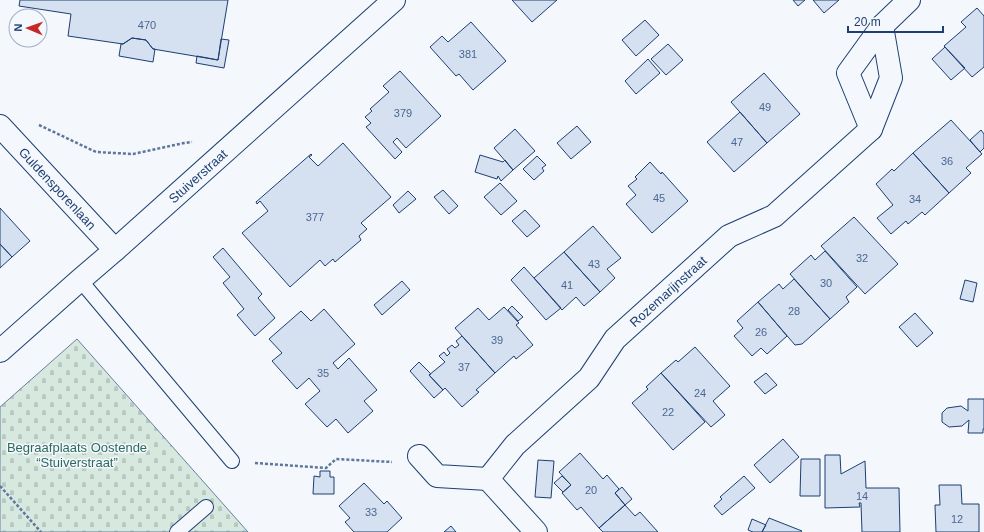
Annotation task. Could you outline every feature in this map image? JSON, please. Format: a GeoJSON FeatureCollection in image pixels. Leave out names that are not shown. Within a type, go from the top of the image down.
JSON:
{"type":"FeatureCollection","features":[{"type":"Feature","properties":{"kind":"street","name":"Stuiverstraat"},"geometry":{"type":"LineString","coordinates":[[0,351],[394,0]]}},
{"type":"Feature","properties":{"kind":"street"},"geometry":{"type":"LineString","coordinates":[[871,129],[848,73],[882,26],[909,0]]}},
{"type":"Feature","properties":{"kind":"street","name":"Rozemarijnstraat"},"geometry":{"type":"LineString","coordinates":[[488,479],[515,445],[589,378],[615,339],[729,236],[774,216],[871,129],[891,78],[882,26]]}},
{"type":"Feature","properties":{"kind":"street","name":"Guldensporenlaan"},"geometry":{"type":"LineString","coordinates":[[0,126],[115,250]]}},
{"type":"Feature","properties":{"kind":"street"},"geometry":{"type":"LineString","coordinates":[[423,460],[437,476],[488,479],[536,532]]}},
{"type":"Feature","properties":{"kind":"lane"},"geometry":{"type":"LineString","coordinates":[[80,280],[232,461]]}},
{"type":"Feature","properties":{"kind":"lane"},"geometry":{"type":"LineString","coordinates":[[177,532],[206,507]]}},
{"type":"Feature","properties":{"kind":"path"},"geometry":{"type":"LineString","coordinates":[[37,124],[96,152],[133,154],[184,143],[239,139]]}},
{"type":"Feature","properties":{"kind":"path"},"geometry":{"type":"LineString","coordinates":[[232,461],[326,468],[336,459],[423,460]]}},
{"type":"Feature","properties":{"kind":"path"},"geometry":{"type":"LineString","coordinates":[[0,486],[41,532]]}},
{"type":"Feature","properties":{"kind":"green space","name":"Begraafplaats Oostende “Stuiverstraat”"},"geometry":{"type":"Polygon","coordinates":[[[77,339],[248,532],[0,532],[0,407],[77,339]]]}},
{"type":"Feature","properties":{"kind":"building"},"geometry":{"type":"Polygon","coordinates":[[[20,0],[228,0],[218,60],[153,49],[146,40],[132,38],[123,44],[68,36],[71,14],[48,10],[48,8],[19,6],[20,0]]]}},
{"type":"Feature","properties":{"kind":"building"},"geometry":{"type":"Polygon","coordinates":[[[512,0],[557,0],[532,22],[512,0]]]}},
{"type":"Feature","properties":{"kind":"building"},"geometry":{"type":"Polygon","coordinates":[[[793,0],[805,0],[798,6],[793,0]]]}},
{"type":"Feature","properties":{"kind":"building"},"geometry":{"type":"Polygon","coordinates":[[[813,0],[839,0],[824,13],[813,0]]]}},
{"type":"Feature","properties":{"kind":"building"},"geometry":{"type":"Polygon","coordinates":[[[977,8],[984,16],[984,67],[972,77],[944,46],[966,27],[961,22],[977,8]]]}},
{"type":"Feature","properties":{"kind":"building"},"geometry":{"type":"Polygon","coordinates":[[[645,20],[659,35],[636,56],[622,40],[645,20]]]}},
{"type":"Feature","properties":{"kind":"building"},"geometry":{"type":"Polygon","coordinates":[[[471,22],[506,61],[473,90],[459,74],[456,76],[430,47],[442,36],[448,42],[471,22]]]}},
{"type":"Feature","properties":{"kind":"building"},"geometry":{"type":"Polygon","coordinates":[[[132,38],[146,40],[153,49],[155,49],[153,62],[119,56],[121,44],[132,38]]]}},
{"type":"Feature","properties":{"kind":"building"},"geometry":{"type":"Polygon","coordinates":[[[221,39],[229,40],[224,68],[196,63],[197,56],[218,60],[221,39]]]}},
{"type":"Feature","properties":{"kind":"building"},"geometry":{"type":"Polygon","coordinates":[[[668,44],[683,60],[666,75],[651,59],[668,44]]]}},
{"type":"Feature","properties":{"kind":"building"},"geometry":{"type":"Polygon","coordinates":[[[945,47],[965,68],[951,80],[932,59],[945,47]]]}},
{"type":"Feature","properties":{"kind":"building"},"geometry":{"type":"Polygon","coordinates":[[[648,59],[660,73],[636,94],[625,81],[648,59]]]}},
{"type":"Feature","properties":{"kind":"building"},"geometry":{"type":"Polygon","coordinates":[[[400,71],[441,116],[406,148],[397,138],[393,142],[402,152],[395,159],[366,127],[371,123],[365,117],[372,111],[370,109],[389,92],[383,86],[400,71]]]}},
{"type":"Feature","properties":{"kind":"building"},"geometry":{"type":"Polygon","coordinates":[[[764,73],[800,114],[767,143],[731,102],[764,73]]]}},
{"type":"Feature","properties":{"kind":"building"},"geometry":{"type":"Polygon","coordinates":[[[740,112],[767,143],[734,172],[707,142],[740,112]]]}},
{"type":"Feature","properties":{"kind":"building"},"geometry":{"type":"Polygon","coordinates":[[[951,120],[982,154],[966,168],[971,173],[949,193],[913,153],[951,120]]]}},
{"type":"Feature","properties":{"kind":"building"},"geometry":{"type":"Polygon","coordinates":[[[577,126],[591,142],[571,159],[557,143],[577,126]]]}},
{"type":"Feature","properties":{"kind":"building"},"geometry":{"type":"Polygon","coordinates":[[[515,129],[535,151],[513,170],[494,148],[515,129]]]}},
{"type":"Feature","properties":{"kind":"building"},"geometry":{"type":"Polygon","coordinates":[[[981,130],[984,134],[984,148],[980,152],[970,140],[981,130]]]}},
{"type":"Feature","properties":{"kind":"building"},"geometry":{"type":"Polygon","coordinates":[[[343,143],[391,197],[361,223],[367,229],[359,236],[361,240],[335,262],[333,259],[325,266],[320,260],[290,287],[242,233],[268,211],[260,201],[257,204],[256,202],[311,154],[312,155],[309,157],[318,166],[343,143]]]}},
{"type":"Feature","properties":{"kind":"building"},"geometry":{"type":"Polygon","coordinates":[[[913,153],[949,193],[925,215],[922,212],[908,224],[906,221],[891,234],[877,218],[893,205],[876,184],[892,169],[894,171],[913,153]]]}},
{"type":"Feature","properties":{"kind":"building"},"geometry":{"type":"Polygon","coordinates":[[[480,155],[503,162],[505,160],[513,170],[501,181],[498,176],[497,179],[475,172],[480,155]]]}},
{"type":"Feature","properties":{"kind":"building"},"geometry":{"type":"Polygon","coordinates":[[[537,156],[546,165],[542,168],[544,171],[534,180],[523,169],[537,156]]]}},
{"type":"Feature","properties":{"kind":"building"},"geometry":{"type":"Polygon","coordinates":[[[650,162],[661,174],[662,172],[688,201],[652,233],[626,204],[636,195],[628,186],[637,179],[635,177],[650,162]]]}},
{"type":"Feature","properties":{"kind":"building"},"geometry":{"type":"Polygon","coordinates":[[[500,183],[517,201],[501,215],[484,197],[500,183]]]}},
{"type":"Feature","properties":{"kind":"building"},"geometry":{"type":"Polygon","coordinates":[[[443,190],[458,206],[449,214],[434,197],[443,190]]]}},
{"type":"Feature","properties":{"kind":"building"},"geometry":{"type":"Polygon","coordinates":[[[408,191],[416,199],[399,213],[393,205],[408,191]]]}},
{"type":"Feature","properties":{"kind":"building"},"geometry":{"type":"Polygon","coordinates":[[[0,208],[30,241],[12,257],[0,244],[0,208]]]}},
{"type":"Feature","properties":{"kind":"building"},"geometry":{"type":"Polygon","coordinates":[[[525,210],[540,226],[527,237],[512,221],[525,210]]]}},
{"type":"Feature","properties":{"kind":"building"},"geometry":{"type":"Polygon","coordinates":[[[854,217],[898,264],[865,294],[821,246],[854,217]]]}},
{"type":"Feature","properties":{"kind":"building"},"geometry":{"type":"Polygon","coordinates":[[[593,226],[621,258],[607,269],[615,278],[600,292],[564,252],[593,226]]]}},
{"type":"Feature","properties":{"kind":"building"},"geometry":{"type":"Polygon","coordinates":[[[0,244],[12,257],[0,268],[0,244]]]}},
{"type":"Feature","properties":{"kind":"building"},"geometry":{"type":"Polygon","coordinates":[[[223,248],[262,294],[258,298],[275,318],[255,336],[237,315],[244,309],[223,283],[230,277],[213,257],[223,248]]]}},
{"type":"Feature","properties":{"kind":"building"},"geometry":{"type":"Polygon","coordinates":[[[825,251],[857,287],[846,297],[849,302],[830,319],[790,274],[811,255],[815,260],[825,251]]]}},
{"type":"Feature","properties":{"kind":"building"},"geometry":{"type":"Polygon","coordinates":[[[564,252],[600,292],[584,306],[576,297],[562,310],[534,278],[564,252]]]}},
{"type":"Feature","properties":{"kind":"building"},"geometry":{"type":"Polygon","coordinates":[[[524,267],[561,308],[546,320],[511,280],[524,267]]]}},
{"type":"Feature","properties":{"kind":"building"},"geometry":{"type":"Polygon","coordinates":[[[794,279],[830,319],[802,344],[795,345],[758,302],[779,284],[783,289],[794,279]]]}},
{"type":"Feature","properties":{"kind":"building"},"geometry":{"type":"Polygon","coordinates":[[[965,280],[977,283],[973,302],[960,299],[965,280]]]}},
{"type":"Feature","properties":{"kind":"building"},"geometry":{"type":"Polygon","coordinates":[[[402,281],[410,290],[382,315],[374,305],[402,281]]]}},
{"type":"Feature","properties":{"kind":"building"},"geometry":{"type":"Polygon","coordinates":[[[758,302],[787,336],[767,354],[761,348],[752,356],[734,336],[743,328],[737,321],[758,302]]]}},
{"type":"Feature","properties":{"kind":"building"},"geometry":{"type":"Polygon","coordinates":[[[512,306],[523,317],[518,321],[508,310],[512,306]]]}},
{"type":"Feature","properties":{"kind":"building"},"geometry":{"type":"Polygon","coordinates":[[[504,307],[519,323],[516,325],[533,345],[516,359],[514,356],[495,373],[455,328],[478,308],[489,320],[504,307]]]}},
{"type":"Feature","properties":{"kind":"building"},"geometry":{"type":"Polygon","coordinates":[[[324,309],[355,344],[333,363],[338,369],[349,358],[377,390],[364,401],[373,411],[348,433],[336,419],[327,427],[305,404],[320,391],[309,378],[297,389],[272,361],[282,353],[269,339],[301,311],[311,321],[324,309]]]}},
{"type":"Feature","properties":{"kind":"building"},"geometry":{"type":"Polygon","coordinates":[[[915,313],[933,333],[917,347],[899,327],[915,313]]]}},
{"type":"Feature","properties":{"kind":"building"},"geometry":{"type":"Polygon","coordinates":[[[462,336],[495,373],[476,390],[479,392],[462,407],[445,388],[443,390],[429,375],[445,362],[439,356],[444,352],[447,356],[450,353],[447,349],[452,345],[455,348],[459,345],[456,341],[462,336]]]}},
{"type":"Feature","properties":{"kind":"building"},"geometry":{"type":"Polygon","coordinates":[[[695,347],[730,386],[713,401],[725,415],[711,427],[661,373],[676,360],[678,362],[695,347]]]}},
{"type":"Feature","properties":{"kind":"building"},"geometry":{"type":"Polygon","coordinates":[[[419,362],[431,374],[429,375],[443,390],[434,398],[410,371],[419,362]]]}},
{"type":"Feature","properties":{"kind":"building"},"geometry":{"type":"Polygon","coordinates":[[[661,373],[705,422],[673,450],[632,403],[648,389],[646,387],[661,373]]]}},
{"type":"Feature","properties":{"kind":"building"},"geometry":{"type":"Polygon","coordinates":[[[766,373],[777,385],[765,394],[754,382],[766,373]]]}},
{"type":"Feature","properties":{"kind":"building"},"geometry":{"type":"Polygon","coordinates":[[[968,399],[984,399],[983,433],[968,433],[969,420],[962,426],[949,427],[942,422],[942,413],[947,408],[961,406],[968,411],[968,399]]]}},
{"type":"Feature","properties":{"kind":"building"},"geometry":{"type":"Polygon","coordinates":[[[783,439],[799,457],[770,483],[754,465],[783,439]]]}},
{"type":"Feature","properties":{"kind":"building"},"geometry":{"type":"Polygon","coordinates":[[[580,453],[603,479],[607,475],[619,489],[615,493],[625,505],[599,528],[581,507],[577,510],[562,493],[571,485],[559,472],[580,453]]]}},
{"type":"Feature","properties":{"kind":"building"},"geometry":{"type":"Polygon","coordinates":[[[825,455],[840,455],[841,474],[865,461],[866,488],[899,488],[900,532],[862,532],[861,503],[859,503],[860,507],[825,508],[825,455]]]}},
{"type":"Feature","properties":{"kind":"building"},"geometry":{"type":"Polygon","coordinates":[[[801,459],[820,459],[820,496],[800,496],[801,459]]]}},
{"type":"Feature","properties":{"kind":"building"},"geometry":{"type":"Polygon","coordinates":[[[538,460],[554,461],[551,498],[535,497],[538,460]]]}},
{"type":"Feature","properties":{"kind":"building"},"geometry":{"type":"Polygon","coordinates":[[[320,471],[330,471],[330,477],[334,477],[334,494],[313,494],[314,476],[320,477],[320,471]]]}},
{"type":"Feature","properties":{"kind":"building"},"geometry":{"type":"Polygon","coordinates":[[[562,476],[571,485],[563,492],[554,483],[562,476]]]}},
{"type":"Feature","properties":{"kind":"building"},"geometry":{"type":"Polygon","coordinates":[[[744,476],[755,488],[722,515],[714,506],[722,499],[720,497],[744,476]]]}},
{"type":"Feature","properties":{"kind":"building"},"geometry":{"type":"Polygon","coordinates":[[[364,483],[384,504],[387,501],[402,518],[387,532],[354,532],[345,522],[350,518],[339,506],[364,483]]]}},
{"type":"Feature","properties":{"kind":"building"},"geometry":{"type":"Polygon","coordinates":[[[939,485],[961,485],[962,504],[979,504],[979,532],[936,532],[935,505],[940,505],[939,485]]]}},
{"type":"Feature","properties":{"kind":"building"},"geometry":{"type":"Polygon","coordinates":[[[622,487],[632,499],[625,505],[615,493],[622,487]]]}},
{"type":"Feature","properties":{"kind":"building"},"geometry":{"type":"Polygon","coordinates":[[[625,505],[635,516],[640,512],[658,532],[603,532],[599,528],[625,505]]]}},
{"type":"Feature","properties":{"kind":"building"},"geometry":{"type":"Polygon","coordinates":[[[769,518],[802,531],[762,532],[769,518]]]}},
{"type":"Feature","properties":{"kind":"building"},"geometry":{"type":"Polygon","coordinates":[[[752,519],[766,525],[762,532],[753,532],[748,530],[752,519]]]}},
{"type":"Feature","properties":{"kind":"building"},"geometry":{"type":"Polygon","coordinates":[[[451,526],[456,532],[444,532],[451,526]]]}}]}
